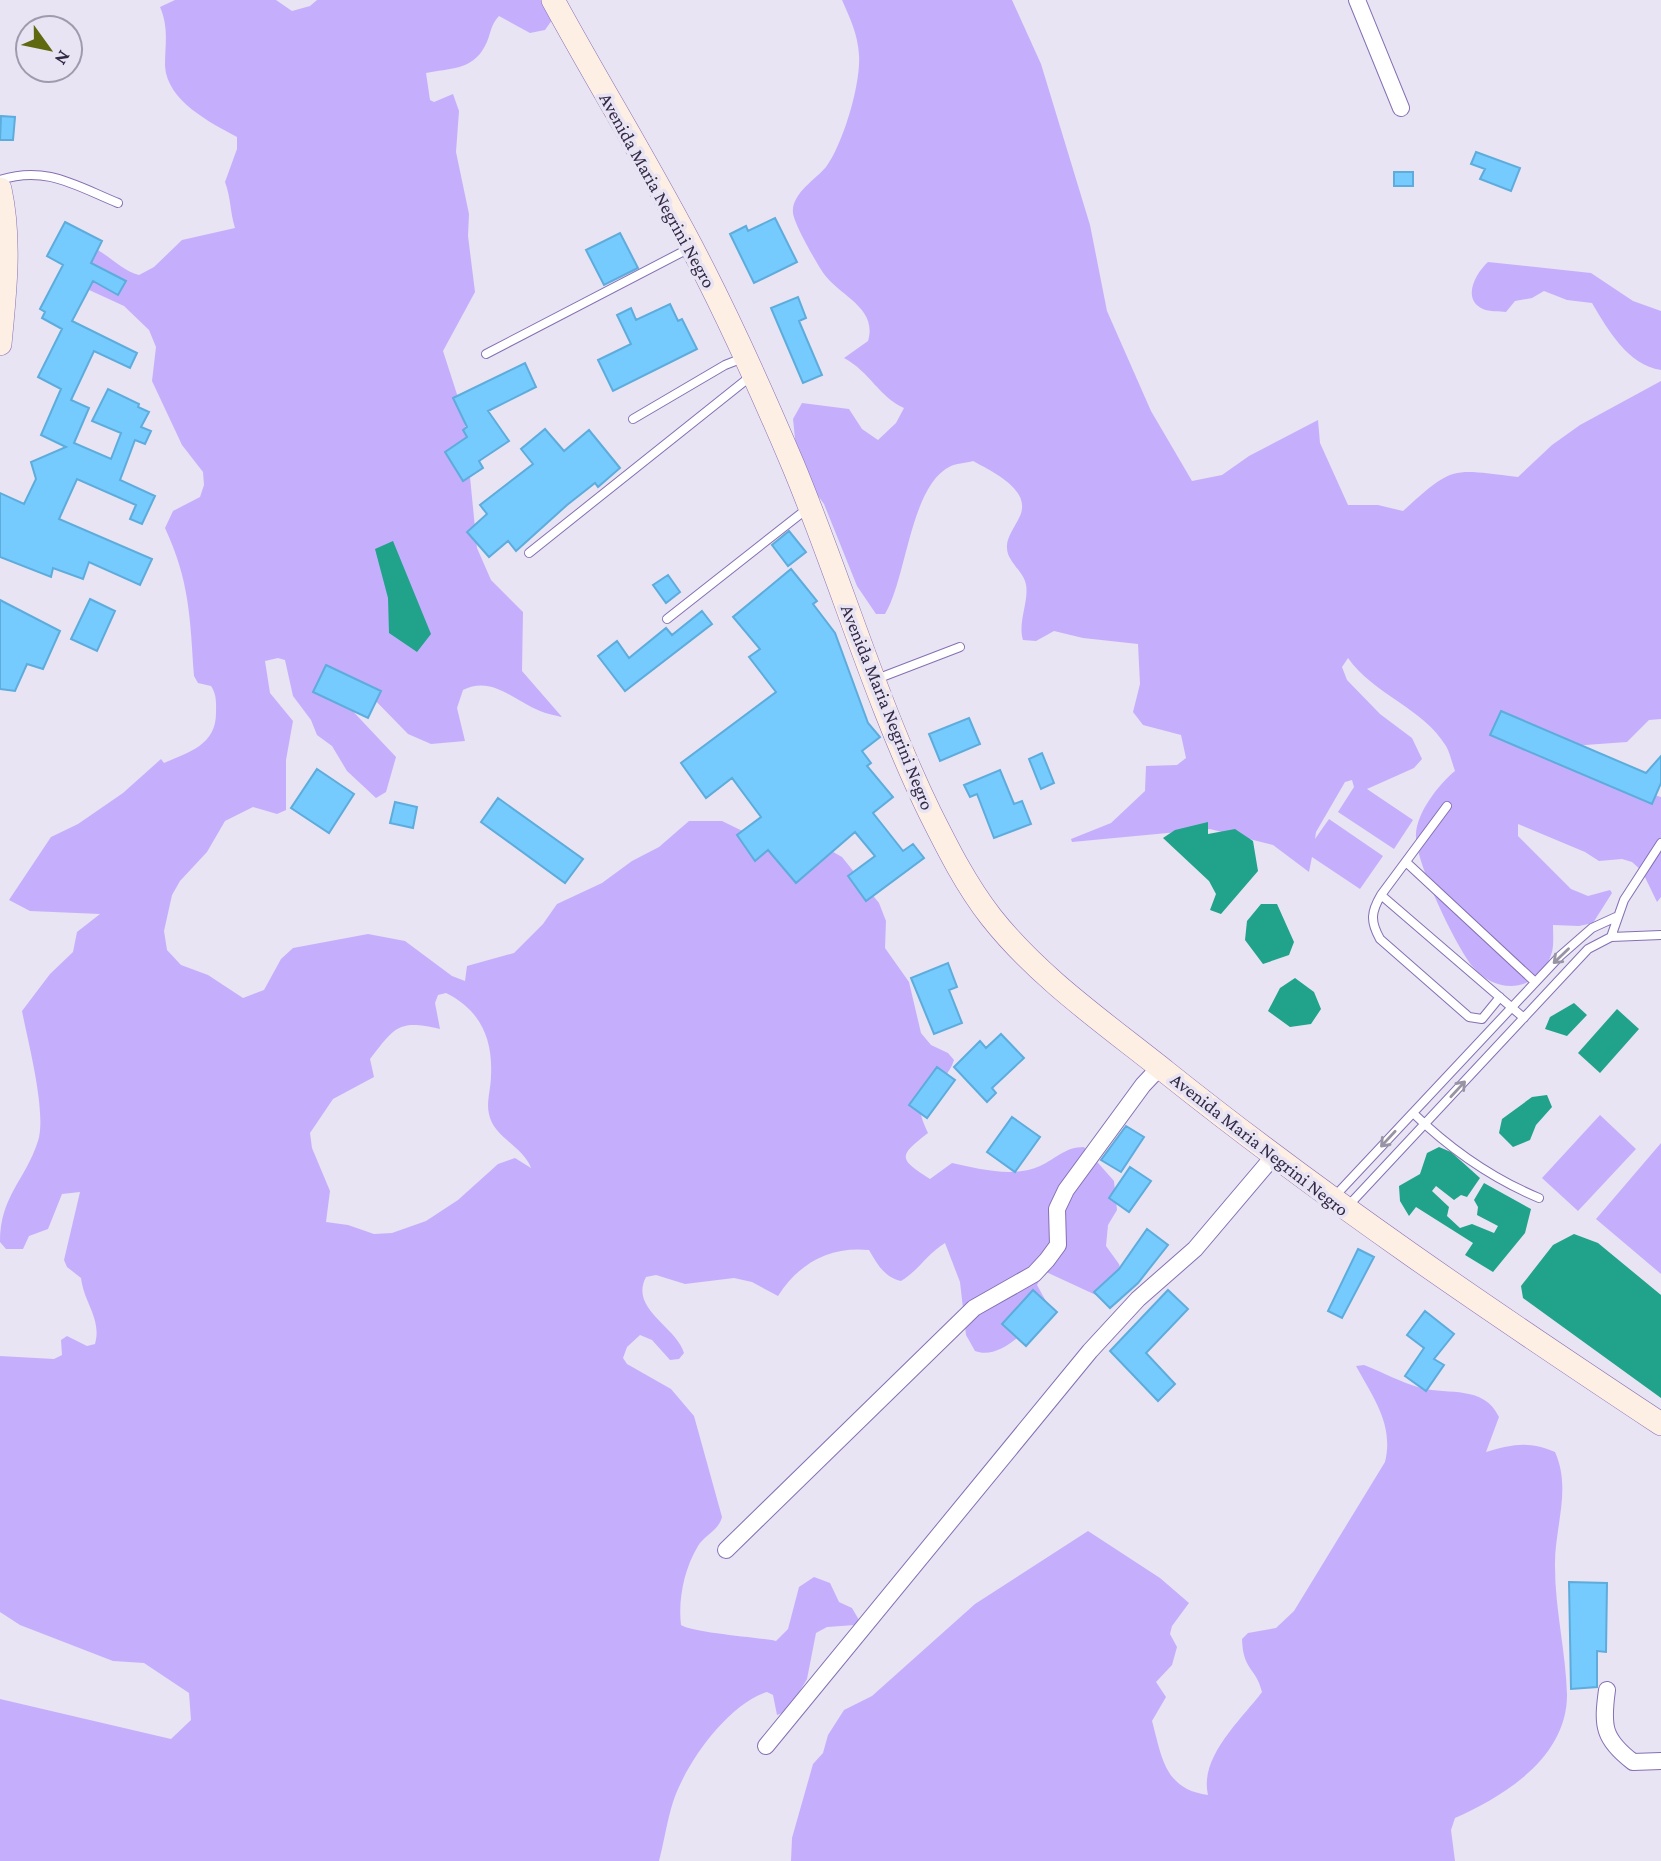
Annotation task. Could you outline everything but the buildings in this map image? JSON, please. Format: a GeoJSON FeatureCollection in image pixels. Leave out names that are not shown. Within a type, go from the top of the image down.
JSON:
{"type":"FeatureCollection","features":[{"type":"Feature","properties":{"kind":"street","name":"Avenida Maria Negrini Negro"},"geometry":{"type":"LineString","coordinates":[[553,0],[691,247],[750,365],[810,506],[873,680],[910,771],[946,846],[971,890],[992,918],[1038,968],[1273,1157],[1337,1205],[1659,1424]]}},
{"type":"Feature","properties":{"kind":"street"},"geometry":{"type":"LineString","coordinates":[[1357,0],[1401,108]]}},
{"type":"Feature","properties":{"kind":"street"},"geometry":{"type":"LineString","coordinates":[[0,189],[5,213],[7,260],[0,344]]}},
{"type":"Feature","properties":{"kind":"street"},"geometry":{"type":"LineString","coordinates":[[726,1550],[974,1308],[1034,1273],[1047,1260],[1058,1245],[1057,1209],[1066,1190],[1143,1085],[1160,1067]]}},
{"type":"Feature","properties":{"kind":"street"},"geometry":{"type":"LineString","coordinates":[[766,1746],[1090,1351],[1138,1299],[1195,1249],[1273,1157]]}},
{"type":"Feature","properties":{"kind":"street"},"geometry":{"type":"LineString","coordinates":[[1607,1690],[1603,1719],[1611,1746],[1633,1762],[1661,1761]]}},
{"type":"Feature","properties":{"kind":"lane"},"geometry":{"type":"LineString","coordinates":[[0,180],[23,172],[46,174],[118,203]]}},
{"type":"Feature","properties":{"kind":"lane"},"geometry":{"type":"LineString","coordinates":[[485,354],[691,247]]}},
{"type":"Feature","properties":{"kind":"lane"},"geometry":{"type":"LineString","coordinates":[[633,419],[725,365],[750,365]]}},
{"type":"Feature","properties":{"kind":"lane"},"geometry":{"type":"LineString","coordinates":[[529,553],[750,365]]}},
{"type":"Feature","properties":{"kind":"lane"},"geometry":{"type":"LineString","coordinates":[[667,619],[810,506]]}},
{"type":"Feature","properties":{"kind":"lane"},"geometry":{"type":"LineString","coordinates":[[873,680],[960,647]]}},
{"type":"Feature","properties":{"kind":"lane"},"geometry":{"type":"LineString","coordinates":[[1447,806],[1381,895],[1371,919],[1380,939],[1469,1017],[1482,1019],[1500,997]]}},
{"type":"Feature","properties":{"kind":"lane"},"geometry":{"type":"LineString","coordinates":[[1611,937],[1616,917],[1661,843]]}},
{"type":"Feature","properties":{"kind":"lane"},"geometry":{"type":"LineString","coordinates":[[1406,862],[1535,982]]}},
{"type":"Feature","properties":{"kind":"lane"},"geometry":{"type":"LineString","coordinates":[[1381,895],[1524,1017]]}},
{"type":"Feature","properties":{"kind":"lane"},"geometry":{"type":"LineString","coordinates":[[1337,1205],[1413,1113],[1511,1006],[1592,928],[1616,917]]}},
{"type":"Feature","properties":{"kind":"lane"},"geometry":{"type":"LineString","coordinates":[[1337,1205],[1425,1125],[1570,965],[1588,949],[1611,937],[1661,935]]}},
{"type":"Feature","properties":{"kind":"lane"},"geometry":{"type":"LineString","coordinates":[[1413,1113],[1478,1166],[1508,1185],[1539,1198]]}},
{"type":"Feature","properties":{"kind":"shaded area"},"geometry":{"type":"Polygon","coordinates":[[[175,0],[276,0],[292,11],[310,6],[317,0],[552,0],[552,20],[545,30],[530,33],[499,16],[485,46],[474,60],[459,67],[426,73],[430,100],[434,102],[453,94],[459,111],[456,152],[469,214],[468,236],[475,292],[443,351],[464,416],[477,548],[491,580],[523,612],[522,671],[562,717],[530,707],[493,687],[474,686],[463,690],[457,708],[465,741],[431,744],[408,734],[368,693],[347,705],[396,757],[386,792],[376,798],[347,771],[332,746],[317,735],[311,720],[293,696],[285,660],[278,658],[265,661],[270,693],[293,721],[286,760],[286,810],[277,814],[253,807],[225,821],[207,852],[180,881],[172,895],[164,931],[167,950],[181,965],[208,975],[243,998],[264,990],[281,959],[293,948],[368,934],[405,941],[452,976],[465,981],[467,966],[514,953],[543,924],[557,904],[602,883],[632,861],[659,847],[689,821],[722,821],[759,839],[812,840],[842,857],[879,903],[886,921],[885,948],[909,982],[921,1033],[931,1045],[948,1053],[954,1060],[948,1072],[922,1097],[921,1116],[928,1133],[907,1152],[907,1162],[930,1179],[952,1163],[996,1171],[1030,1170],[1072,1149],[1084,1147],[1114,1181],[1117,1210],[1108,1225],[1106,1246],[1119,1264],[1123,1280],[1098,1296],[1044,1271],[1037,1285],[1048,1305],[1048,1312],[1013,1341],[994,1351],[975,1351],[966,1335],[960,1282],[945,1243],[901,1281],[886,1273],[869,1250],[855,1249],[829,1254],[796,1274],[778,1296],[752,1282],[734,1278],[685,1284],[656,1275],[646,1277],[642,1288],[644,1299],[680,1344],[684,1353],[679,1359],[670,1360],[652,1340],[640,1335],[627,1347],[623,1358],[627,1364],[671,1389],[694,1416],[722,1517],[698,1546],[689,1565],[681,1595],[681,1625],[711,1633],[776,1641],[788,1629],[799,1587],[814,1577],[830,1583],[839,1602],[852,1608],[859,1620],[855,1625],[827,1627],[816,1633],[807,1679],[788,1711],[777,1715],[773,1695],[767,1692],[737,1709],[710,1737],[679,1787],[659,1861],[0,1861],[0,1699],[171,1739],[191,1720],[189,1693],[144,1663],[113,1661],[20,1625],[0,1612],[0,1356],[54,1359],[62,1355],[61,1340],[67,1336],[87,1346],[95,1344],[97,1335],[81,1278],[67,1267],[64,1260],[80,1192],[62,1194],[48,1229],[29,1236],[23,1249],[6,1249],[0,1242],[4,1212],[33,1155],[40,1129],[36,1077],[22,1011],[50,974],[73,952],[77,932],[100,914],[30,911],[9,900],[51,837],[78,824],[123,793],[161,759],[164,763],[199,746],[206,740],[215,724],[215,696],[211,686],[198,683],[194,676],[190,618],[184,583],[165,528],[173,511],[200,497],[204,485],[203,472],[182,445],[152,381],[156,347],[149,330],[124,306],[87,289],[87,245],[139,275],[154,267],[182,240],[235,228],[225,182],[237,149],[237,137],[192,109],[173,90],[165,66],[166,29],[160,7],[175,0]],[[446,993],[438,995],[435,1003],[440,1029],[415,1025],[399,1028],[392,1033],[370,1059],[374,1077],[333,1099],[310,1133],[312,1148],[330,1191],[326,1222],[348,1225],[374,1234],[392,1233],[426,1221],[458,1200],[498,1164],[515,1158],[531,1168],[522,1154],[502,1136],[492,1122],[488,1105],[491,1062],[487,1038],[476,1017],[446,993]]]}},
{"type":"Feature","properties":{"kind":"shaded area"},"geometry":{"type":"Polygon","coordinates":[[[842,0],[1012,0],[1041,64],[1090,225],[1107,311],[1151,411],[1192,481],[1222,475],[1249,456],[1318,420],[1320,443],[1348,505],[1378,505],[1403,511],[1433,485],[1454,474],[1479,472],[1518,477],[1552,445],[1580,425],[1661,381],[1661,719],[1649,720],[1627,742],[1571,746],[1583,774],[1661,797],[1661,897],[1657,902],[1642,871],[1632,862],[1622,859],[1599,861],[1585,852],[1518,824],[1518,836],[1571,889],[1588,896],[1610,890],[1612,893],[1593,923],[1579,926],[1553,925],[1552,952],[1539,975],[1529,982],[1506,986],[1483,977],[1473,967],[1447,923],[1417,846],[1416,834],[1420,817],[1442,783],[1455,771],[1447,749],[1424,721],[1371,682],[1348,658],[1342,667],[1347,680],[1380,714],[1412,738],[1422,759],[1414,768],[1367,789],[1413,820],[1394,849],[1338,812],[1354,787],[1352,780],[1345,782],[1316,832],[1315,839],[1329,819],[1383,856],[1360,889],[1312,857],[1309,872],[1273,845],[1210,829],[1072,842],[1071,839],[1111,823],[1145,791],[1146,766],[1177,765],[1186,758],[1181,735],[1143,725],[1133,712],[1140,684],[1138,644],[1083,638],[1054,631],[1036,641],[1023,640],[1025,581],[1009,557],[1007,548],[1009,536],[1022,508],[1021,499],[1008,483],[973,461],[951,466],[937,476],[926,492],[892,598],[885,614],[876,614],[857,586],[824,504],[798,468],[793,419],[802,403],[849,409],[862,429],[878,440],[896,423],[904,408],[888,398],[861,370],[844,358],[868,341],[868,320],[856,303],[824,274],[801,234],[793,213],[793,206],[800,194],[826,167],[839,144],[854,97],[859,67],[858,48],[842,0]]]}},
{"type":"Feature","properties":{"kind":"shaded area"},"geometry":{"type":"Polygon","coordinates":[[[1488,262],[1591,273],[1633,301],[1661,311],[1661,370],[1649,367],[1629,354],[1612,335],[1592,303],[1567,300],[1544,291],[1532,298],[1515,301],[1506,312],[1491,311],[1476,305],[1473,286],[1488,262]]]}},
{"type":"Feature","properties":{"kind":"shaded area"},"geometry":{"type":"Polygon","coordinates":[[[393,541],[431,634],[417,652],[389,633],[388,598],[375,549],[393,541]]]}},
{"type":"Feature","properties":{"kind":"shaded area"},"geometry":{"type":"Polygon","coordinates":[[[1208,822],[1208,834],[1235,829],[1253,841],[1258,871],[1221,914],[1210,910],[1216,894],[1209,881],[1163,838],[1175,830],[1208,822]]]}},
{"type":"Feature","properties":{"kind":"shaded area"},"geometry":{"type":"Polygon","coordinates":[[[1261,904],[1277,904],[1294,942],[1289,955],[1263,964],[1245,940],[1247,921],[1261,904]]]}},
{"type":"Feature","properties":{"kind":"shaded area"},"geometry":{"type":"Polygon","coordinates":[[[1295,978],[1314,992],[1321,1009],[1311,1024],[1290,1027],[1268,1011],[1280,988],[1295,978]]]}},
{"type":"Feature","properties":{"kind":"shaded area"},"geometry":{"type":"Polygon","coordinates":[[[1574,1003],[1587,1015],[1567,1036],[1545,1029],[1550,1017],[1574,1003]]]}},
{"type":"Feature","properties":{"kind":"shaded area"},"geometry":{"type":"Polygon","coordinates":[[[1617,1009],[1639,1029],[1600,1073],[1578,1053],[1617,1009]]]}},
{"type":"Feature","properties":{"kind":"shaded area"},"geometry":{"type":"Polygon","coordinates":[[[1547,1095],[1552,1107],[1536,1125],[1530,1140],[1513,1147],[1499,1133],[1502,1119],[1532,1097],[1547,1095]]]}},
{"type":"Feature","properties":{"kind":"shaded area"},"geometry":{"type":"Polygon","coordinates":[[[1600,1115],[1636,1149],[1578,1211],[1542,1178],[1600,1115]]]}},
{"type":"Feature","properties":{"kind":"shaded area"},"geometry":{"type":"Polygon","coordinates":[[[1661,1143],[1661,1274],[1596,1219],[1661,1143]]]}},
{"type":"Feature","properties":{"kind":"shaded area"},"geometry":{"type":"Polygon","coordinates":[[[1439,1147],[1451,1152],[1480,1178],[1467,1197],[1461,1195],[1454,1200],[1436,1186],[1432,1191],[1449,1207],[1447,1216],[1460,1228],[1472,1224],[1494,1233],[1498,1226],[1477,1215],[1478,1207],[1474,1200],[1484,1183],[1531,1209],[1525,1233],[1493,1272],[1465,1255],[1473,1243],[1416,1207],[1409,1216],[1400,1201],[1399,1186],[1420,1174],[1427,1153],[1439,1147]]]}},
{"type":"Feature","properties":{"kind":"shaded area"},"geometry":{"type":"Polygon","coordinates":[[[1574,1234],[1598,1243],[1661,1295],[1661,1398],[1523,1298],[1521,1286],[1553,1245],[1574,1234]]]}},
{"type":"Feature","properties":{"kind":"shaded area"},"geometry":{"type":"Polygon","coordinates":[[[1364,1365],[1421,1388],[1465,1393],[1484,1400],[1499,1417],[1486,1452],[1513,1446],[1537,1446],[1555,1452],[1560,1466],[1562,1495],[1555,1567],[1567,1695],[1564,1717],[1557,1737],[1530,1772],[1494,1798],[1455,1818],[1451,1830],[1455,1861],[791,1861],[792,1838],[813,1764],[823,1753],[828,1735],[844,1710],[872,1696],[975,1604],[1088,1531],[1160,1578],[1189,1603],[1172,1626],[1170,1634],[1177,1647],[1172,1665],[1156,1682],[1166,1697],[1152,1721],[1167,1769],[1182,1786],[1208,1795],[1207,1781],[1216,1753],[1262,1692],[1247,1663],[1242,1639],[1248,1633],[1276,1628],[1294,1611],[1385,1462],[1385,1424],[1356,1366],[1364,1365]]]}}]}
